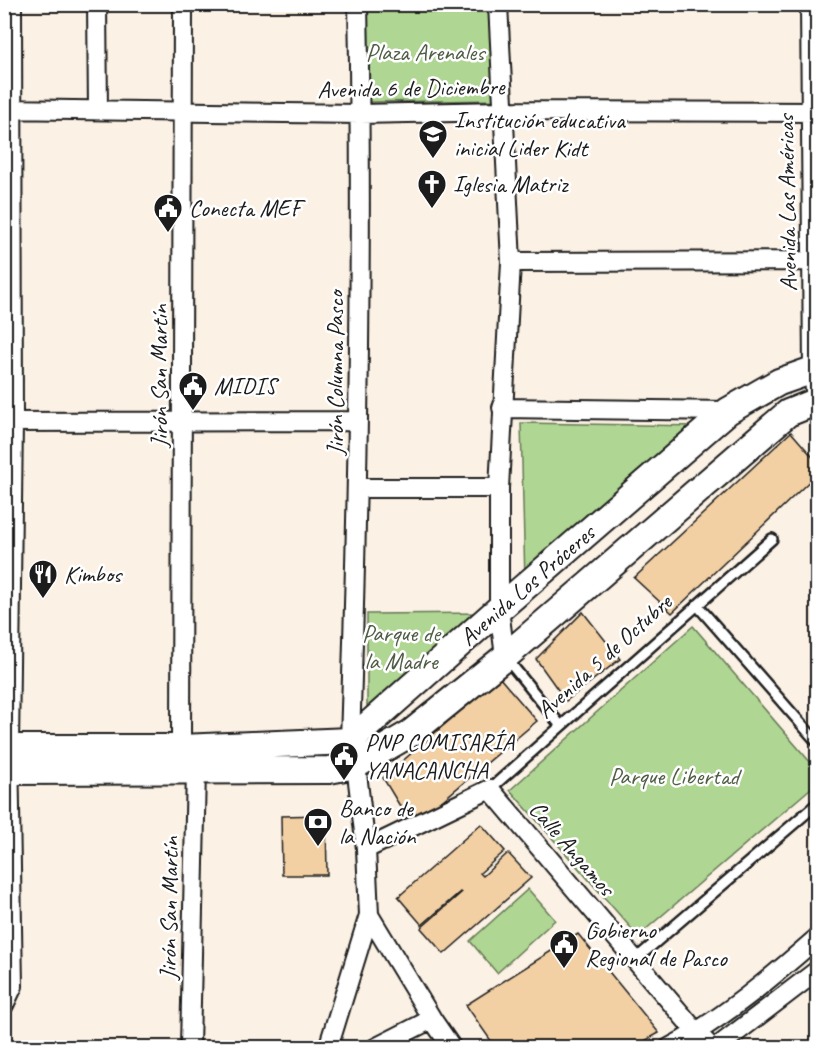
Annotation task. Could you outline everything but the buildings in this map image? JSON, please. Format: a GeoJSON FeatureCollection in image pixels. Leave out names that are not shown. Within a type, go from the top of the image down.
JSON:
{"type":"FeatureCollection","features":[{"type":"Feature","properties":{"kind":"street"},"geometry":{"type":"LineString","coordinates":[[4,1005],[13,986],[8,904],[7,759],[9,109],[12,4]]}},
{"type":"Feature","properties":{"kind":"street"},"geometry":{"type":"LineString","coordinates":[[97,4],[98,110]]}},
{"type":"Feature","properties":{"kind":"street","name":"Jirón San Martín"},"geometry":{"type":"LineString","coordinates":[[181,748],[183,4]]}},
{"type":"Feature","properties":{"kind":"street","name":"Jirón Columna Pasco"},"geometry":{"type":"LineString","coordinates":[[358,4],[360,114],[358,488],[353,753],[366,849],[369,915]]}},
{"type":"Feature","properties":{"kind":"street"},"geometry":{"type":"LineString","coordinates":[[498,4],[511,262],[499,488],[499,609],[505,657]]}},
{"type":"Feature","properties":{"kind":"street","name":"Avenida Las Américas"},"geometry":{"type":"LineString","coordinates":[[810,4],[813,112],[812,261],[815,291],[817,401]]}},
{"type":"Feature","properties":{"kind":"street","name":"Avenida 6 de Diciembre"},"geometry":{"type":"LineString","coordinates":[[9,109],[360,114],[503,111],[813,112]]}},
{"type":"Feature","properties":{"kind":"street"},"geometry":{"type":"LineString","coordinates":[[511,262],[812,261]]}},
{"type":"Feature","properties":{"kind":"street","name":"Avenida Los Próceres"},"geometry":{"type":"LineString","coordinates":[[7,759],[196,770],[329,770],[353,753],[499,609],[728,411],[779,382],[815,371]]}},
{"type":"Feature","properties":{"kind":"street","name":"Avenida Los Próceres"},"geometry":{"type":"LineString","coordinates":[[7,759],[181,748],[353,753],[411,733],[505,657],[788,413],[817,401]]}},
{"type":"Feature","properties":{"kind":"street"},"geometry":{"type":"LineString","coordinates":[[502,408],[728,411]]}},
{"type":"Feature","properties":{"kind":"street"},"geometry":{"type":"LineString","coordinates":[[9,422],[358,421]]}},
{"type":"Feature","properties":{"kind":"street"},"geometry":{"type":"LineString","coordinates":[[358,488],[499,488]]}},
{"type":"Feature","properties":{"kind":"street","name":"Jirón San Martín"},"geometry":{"type":"LineString","coordinates":[[190,1047],[196,770]]}},
{"type":"Feature","properties":{"kind":"street","name":"Avenida 5 de Octubre"},"geometry":{"type":"LineString","coordinates":[[366,849],[490,789]]}},
{"type":"Feature","properties":{"kind":"street","name":"Calle Angamos"},"geometry":{"type":"LineString","coordinates":[[490,789],[697,1033],[712,1047]]}},
{"type":"Feature","properties":{"kind":"street"},"geometry":{"type":"LineString","coordinates":[[369,915],[432,1019],[452,1047]]}},
{"type":"Feature","properties":{"kind":"street"},"geometry":{"type":"LineString","coordinates":[[328,1047],[369,915]]}},
{"type":"Feature","properties":{"kind":"street"},"geometry":{"type":"LineString","coordinates":[[669,1047],[697,1033],[762,986],[818,937]]}},
{"type":"Feature","properties":{"kind":"street"},"geometry":{"type":"LineString","coordinates":[[716,1047],[818,970]]}},
{"type":"Feature","properties":{"kind":"street"},"geometry":{"type":"LineString","coordinates":[[375,1047],[432,1019]]}},
{"type":"Feature","properties":{"kind":"lane","name":"Avenida 5 de Octubre"},"geometry":{"type":"LineString","coordinates":[[490,789],[772,539]]}},
{"type":"Feature","properties":{"kind":"lane"},"geometry":{"type":"LineString","coordinates":[[697,605],[818,743]]}},
{"type":"Feature","properties":{"kind":"lane"},"geometry":{"type":"LineString","coordinates":[[505,657],[561,726]]}},
{"type":"Feature","properties":{"kind":"lane"},"geometry":{"type":"LineString","coordinates":[[636,959],[818,803]]}},
{"type":"Feature","properties":{"kind":"green space","name":"Plaza Arenales"},"geometry":{"type":"Polygon","coordinates":[[[368,5],[496,5],[500,100],[369,102],[368,5]]]}},
{"type":"Feature","properties":{"kind":"green space"},"geometry":{"type":"Polygon","coordinates":[[[521,423],[697,426],[525,582],[521,423]]]}},
{"type":"Feature","properties":{"kind":"green space","name":"Parque de la Madre"},"geometry":{"type":"Polygon","coordinates":[[[491,613],[367,721],[367,614],[491,613]]]}},
{"type":"Feature","properties":{"kind":"green space","name":"Parque Libertad"},"geometry":{"type":"Polygon","coordinates":[[[693,626],[817,770],[817,783],[638,936],[510,790],[693,626]]]}},
{"type":"Feature","properties":{"kind":"green space"},"geometry":{"type":"Polygon","coordinates":[[[528,889],[555,920],[497,973],[470,941],[528,889]]]}},
{"type":"Feature","properties":{"kind":"place","name":"Institución educativa inicial Lider Kidt"},"geometry":{"type":"Point","coordinates":[433,160]}},
{"type":"Feature","properties":{"kind":"place","name":"Iglesia Matriz"},"geometry":{"type":"Point","coordinates":[432,210]}},
{"type":"Feature","properties":{"kind":"place","name":"Conecta MEF"},"geometry":{"type":"Point","coordinates":[168,234]}},
{"type":"Feature","properties":{"kind":"place","name":"MIDIS"},"geometry":{"type":"Point","coordinates":[193,412]}},
{"type":"Feature","properties":{"kind":"place","name":"Kimbos"},"geometry":{"type":"Point","coordinates":[43,600]}},
{"type":"Feature","properties":{"kind":"place","name":"PNP COMISARÍA YANACANCHA"},"geometry":{"type":"Point","coordinates":[344,782]}},
{"type":"Feature","properties":{"kind":"place","name":"Banco de la Nación"},"geometry":{"type":"Point","coordinates":[318,848]}},
{"type":"Feature","properties":{"kind":"place","name":"Gobierno Regional de Pasco"},"geometry":{"type":"Point","coordinates":[564,970]}}]}
